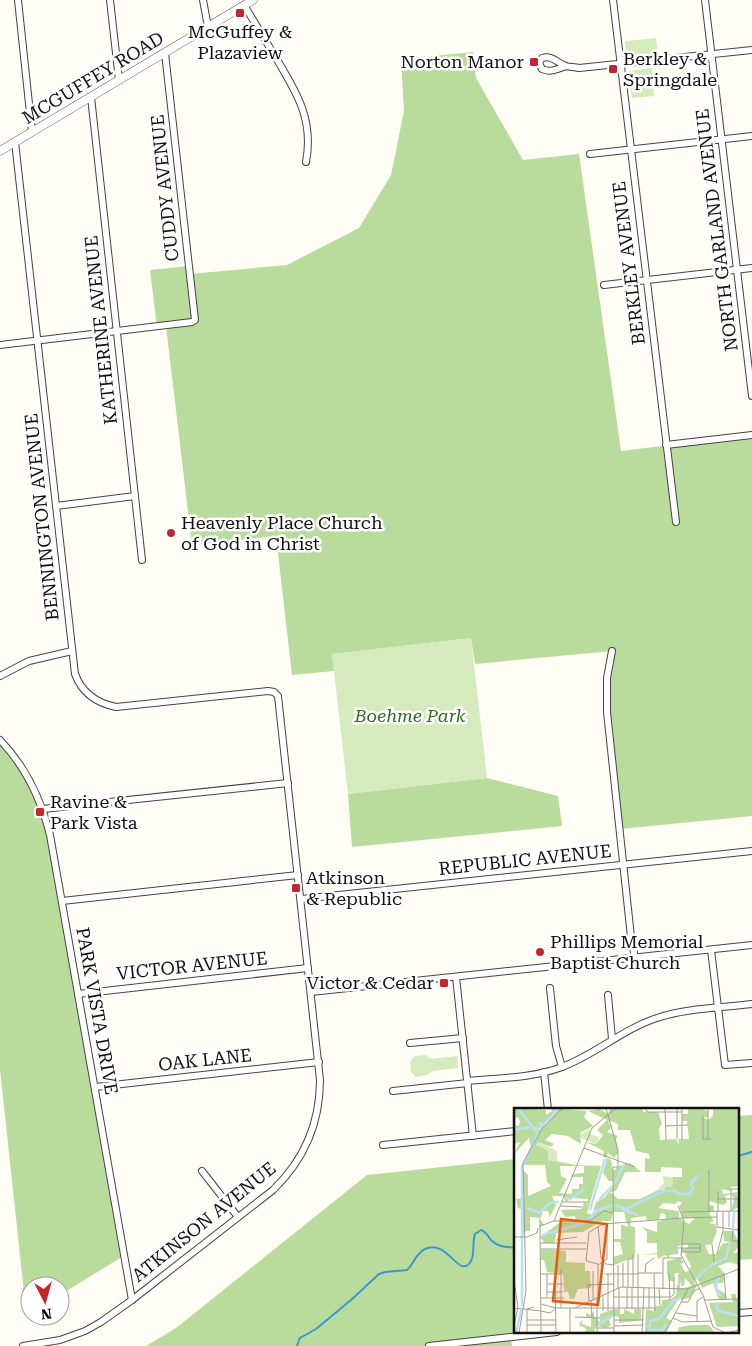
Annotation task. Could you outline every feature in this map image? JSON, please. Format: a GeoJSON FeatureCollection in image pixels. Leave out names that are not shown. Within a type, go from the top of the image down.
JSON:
{"type":"FeatureCollection","features":[{"type":"Feature","properties":{"kind":"street"},"geometry":{"type":"LineString","coordinates":[[18,0],[32,132]]}},
{"type":"Feature","properties":{"kind":"street"},"geometry":{"type":"LineString","coordinates":[[110,0],[118,80]]}},
{"type":"Feature","properties":{"kind":"street"},"geometry":{"type":"LineString","coordinates":[[203,0],[208,27]]}},
{"type":"Feature","properties":{"kind":"street","name":"MCGUFFEY ROAD"},"geometry":{"type":"LineString","coordinates":[[0,151],[252,0]]}},
{"type":"Feature","properties":{"kind":"street","name":"BERKLEY AVENUE"},"geometry":{"type":"LineString","coordinates":[[613,0],[676,522]]}},
{"type":"Feature","properties":{"kind":"street","name":"NORTH GARLAND AVENUE"},"geometry":{"type":"LineString","coordinates":[[705,0],[737,269],[749,349],[752,396]]}},
{"type":"Feature","properties":{"kind":"street"},"geometry":{"type":"LineString","coordinates":[[244,5],[300,100],[307,128],[306,162]]}},
{"type":"Feature","properties":{"kind":"street"},"geometry":{"type":"LineString","coordinates":[[566,66],[579,68],[752,50]]}},
{"type":"Feature","properties":{"kind":"street","name":"CUDDY AVENUE"},"geometry":{"type":"LineString","coordinates":[[116,332],[192,322],[195,320],[165,53]]}},
{"type":"Feature","properties":{"kind":"street","name":"KATHERINE AVENUE"},"geometry":{"type":"LineString","coordinates":[[91,97],[142,560]]}},
{"type":"Feature","properties":{"kind":"street"},"geometry":{"type":"LineString","coordinates":[[590,154],[752,136]]}},
{"type":"Feature","properties":{"kind":"street","name":"BENNINGTON AVENUE"},"geometry":{"type":"LineString","coordinates":[[15,142],[72,651],[75,674],[80,685],[94,699],[107,705],[124,707],[268,691],[276,693]]}},
{"type":"Feature","properties":{"kind":"street"},"geometry":{"type":"LineString","coordinates":[[604,285],[752,268]]}},
{"type":"Feature","properties":{"kind":"street"},"geometry":{"type":"LineString","coordinates":[[0,345],[116,332]]}},
{"type":"Feature","properties":{"kind":"street"},"geometry":{"type":"LineString","coordinates":[[666,445],[752,435]]}},
{"type":"Feature","properties":{"kind":"street"},"geometry":{"type":"LineString","coordinates":[[56,506],[134,496]]}},
{"type":"Feature","properties":{"kind":"street"},"geometry":{"type":"LineString","coordinates":[[0,676],[30,661],[72,651]]}},
{"type":"Feature","properties":{"kind":"street"},"geometry":{"type":"LineString","coordinates":[[612,651],[607,678],[607,712],[631,937],[635,958]]}},
{"type":"Feature","properties":{"kind":"street","name":"ATKINSON AVENUE"},"geometry":{"type":"LineString","coordinates":[[23,1346],[54,1342],[85,1331],[132,1300],[282,1181],[306,1147],[312,1132],[319,1106],[319,1062],[279,700],[276,693]]}},
{"type":"Feature","properties":{"kind":"street","name":"PARK VISTA DRIVE"},"geometry":{"type":"LineString","coordinates":[[0,740],[24,769],[35,789],[50,835],[132,1300]]}},
{"type":"Feature","properties":{"kind":"street"},"geometry":{"type":"LineString","coordinates":[[43,809],[288,783]]}},
{"type":"Feature","properties":{"kind":"street","name":"REPUBLIC AVENUE"},"geometry":{"type":"LineString","coordinates":[[301,899],[752,851]]}},
{"type":"Feature","properties":{"kind":"street"},"geometry":{"type":"LineString","coordinates":[[62,901],[298,875]]}},
{"type":"Feature","properties":{"kind":"street"},"geometry":{"type":"LineString","coordinates":[[311,992],[752,946]]}},
{"type":"Feature","properties":{"kind":"street"},"geometry":{"type":"LineString","coordinates":[[712,950],[725,1065],[752,1063]]}},
{"type":"Feature","properties":{"kind":"street","name":"VICTOR AVENUE"},"geometry":{"type":"LineString","coordinates":[[78,994],[308,968]]}},
{"type":"Feature","properties":{"kind":"street"},"geometry":{"type":"LineString","coordinates":[[456,976],[473,1136]]}},
{"type":"Feature","properties":{"kind":"street"},"geometry":{"type":"LineString","coordinates":[[550,988],[556,1046],[562,1067]]}},
{"type":"Feature","properties":{"kind":"street"},"geometry":{"type":"LineString","coordinates":[[608,995],[612,1039]]}},
{"type":"Feature","properties":{"kind":"street"},"geometry":{"type":"LineString","coordinates":[[393,1091],[544,1072],[562,1067],[641,1024],[658,1018],[675,1013],[752,1004]]}},
{"type":"Feature","properties":{"kind":"street"},"geometry":{"type":"LineString","coordinates":[[410,1043],[463,1038]]}},
{"type":"Feature","properties":{"kind":"street","name":"OAK LANE"},"geometry":{"type":"LineString","coordinates":[[95,1087],[319,1062]]}},
{"type":"Feature","properties":{"kind":"street"},"geometry":{"type":"LineString","coordinates":[[544,1072],[548,1108]]}},
{"type":"Feature","properties":{"kind":"street"},"geometry":{"type":"LineString","coordinates":[[383,1145],[514,1132]]}},
{"type":"Feature","properties":{"kind":"street"},"geometry":{"type":"LineString","coordinates":[[202,1170],[238,1217]]}},
{"type":"Feature","properties":{"kind":"street"},"geometry":{"type":"LineString","coordinates":[[429,1346],[539,1334]]}},
{"type":"Feature","properties":{"kind":"green space"},"geometry":{"type":"Polygon","coordinates":[[[656,38],[658,53],[626,56],[625,41],[656,38]]]}},
{"type":"Feature","properties":{"kind":"green space"},"geometry":{"type":"Polygon","coordinates":[[[473,52],[476,78],[523,160],[579,154],[621,451],[752,435],[752,816],[620,829],[607,712],[612,651],[475,664],[471,638],[332,654],[334,671],[292,675],[276,536],[192,545],[166,326],[157,327],[150,270],[189,266],[190,274],[287,265],[359,228],[391,175],[404,111],[401,59],[473,52]]]}},
{"type":"Feature","properties":{"kind":"green space"},"geometry":{"type":"Polygon","coordinates":[[[652,68],[654,96],[632,98],[628,71],[652,68]]]}},
{"type":"Feature","properties":{"kind":"green space","name":"Boehme Park"},"geometry":{"type":"Polygon","coordinates":[[[471,638],[487,778],[348,794],[332,654],[471,638]]]}},
{"type":"Feature","properties":{"kind":"green space"},"geometry":{"type":"Polygon","coordinates":[[[0,740],[15,757],[46,820],[125,1255],[70,1289],[70,1276],[22,1276],[0,1069],[0,740]]]}},
{"type":"Feature","properties":{"kind":"green space"},"geometry":{"type":"Polygon","coordinates":[[[487,778],[558,796],[562,826],[352,847],[348,794],[487,778]]]}},
{"type":"Feature","properties":{"kind":"green space"},"geometry":{"type":"Polygon","coordinates":[[[426,1055],[430,1059],[457,1056],[458,1068],[432,1071],[427,1075],[416,1077],[411,1072],[410,1062],[415,1056],[426,1055]]]}},
{"type":"Feature","properties":{"kind":"green space"},"geometry":{"type":"Polygon","coordinates":[[[752,1115],[752,1259],[740,1260],[740,1116],[752,1115]]]}},
{"type":"Feature","properties":{"kind":"green space"},"geometry":{"type":"Polygon","coordinates":[[[514,1159],[514,1334],[542,1334],[511,1338],[512,1346],[146,1346],[176,1328],[367,1175],[514,1159]]]}},
{"type":"Feature","properties":{"kind":"waterway"},"geometry":{"type":"LineString","coordinates":[[740,1155],[752,1152]]}},
{"type":"Feature","properties":{"kind":"waterway"},"geometry":{"type":"LineString","coordinates":[[297,1346],[300,1338],[316,1329],[379,1274],[407,1270],[419,1253],[425,1249],[433,1247],[440,1249],[457,1263],[467,1266],[472,1258],[475,1234],[481,1230],[497,1244],[514,1248]]}},
{"type":"Feature","properties":{"kind":"place","name":"McGuffey & Plazaview"},"geometry":{"type":"Point","coordinates":[240,13]}},
{"type":"Feature","properties":{"kind":"place","name":"Norton Manor"},"geometry":{"type":"Point","coordinates":[534,62]}},
{"type":"Feature","properties":{"kind":"place","name":"Berkley & Springdale"},"geometry":{"type":"Point","coordinates":[613,69]}},
{"type":"Feature","properties":{"kind":"place","name":"Heavenly Place Church of God in Christ"},"geometry":{"type":"Point","coordinates":[171,533]}},
{"type":"Feature","properties":{"kind":"place","name":"Ravine & Park Vista"},"geometry":{"type":"Point","coordinates":[40,812]}},
{"type":"Feature","properties":{"kind":"place","name":"Atkinson & Republic"},"geometry":{"type":"Point","coordinates":[296,888]}},
{"type":"Feature","properties":{"kind":"place","name":"Phillips Memorial Baptist Church"},"geometry":{"type":"Point","coordinates":[540,952]}},
{"type":"Feature","properties":{"kind":"place","name":"Victor & Cedar"},"geometry":{"type":"Point","coordinates":[444,983]}}]}
